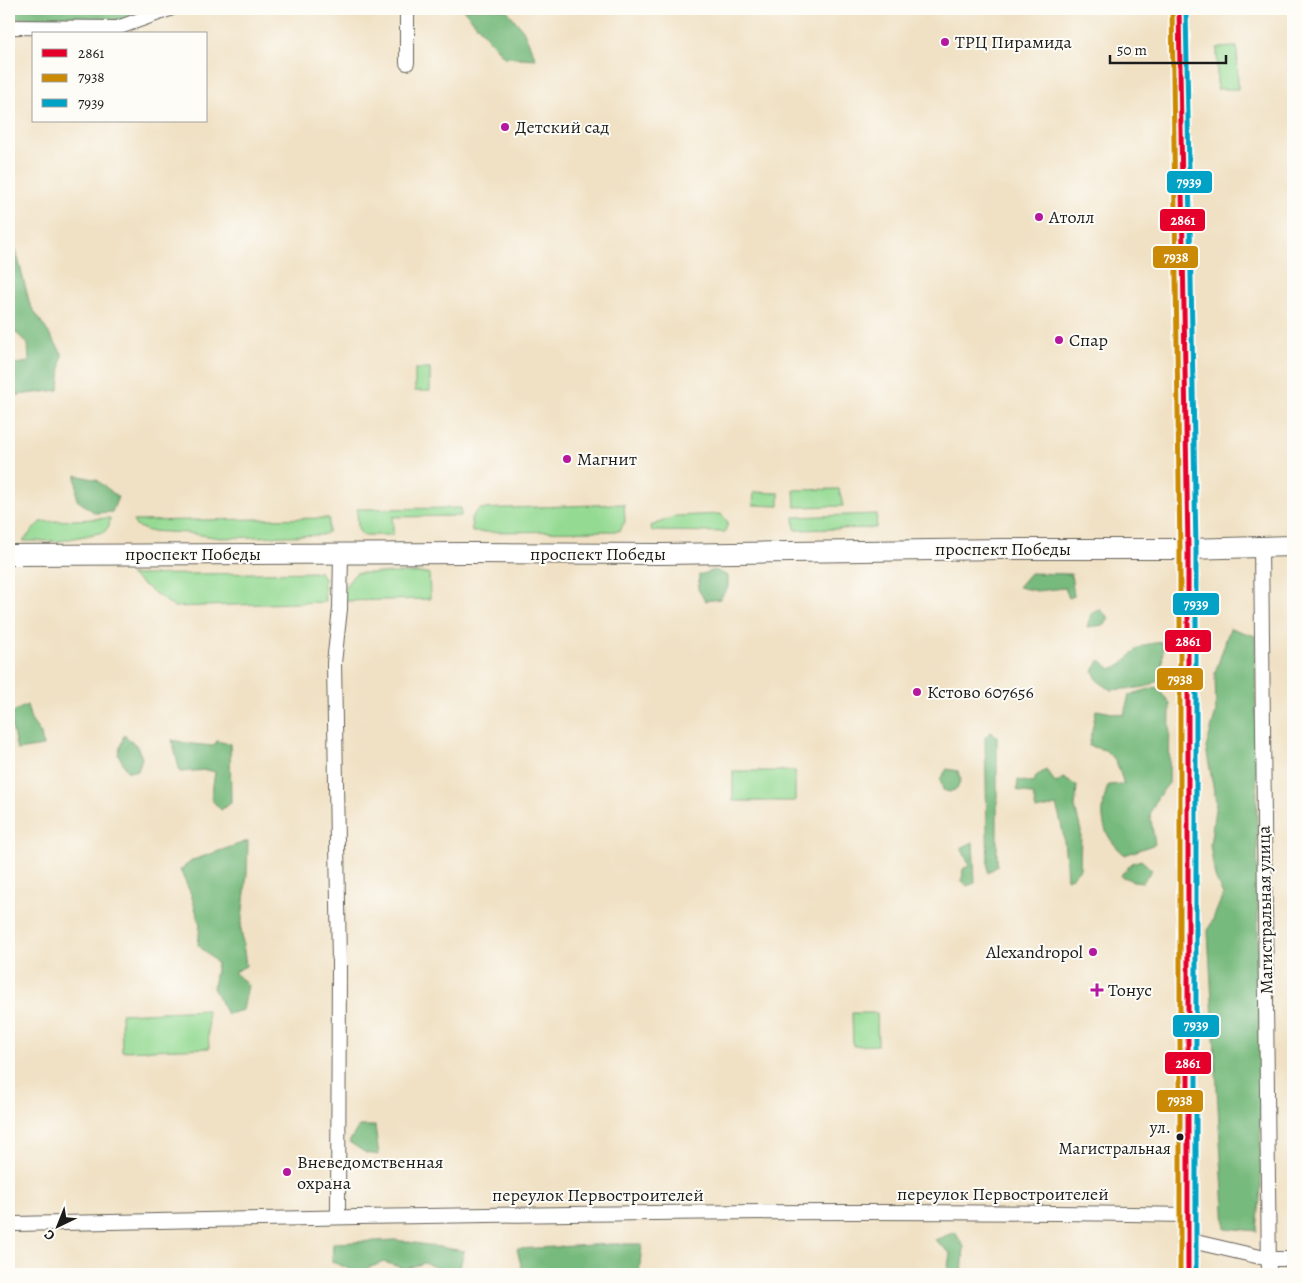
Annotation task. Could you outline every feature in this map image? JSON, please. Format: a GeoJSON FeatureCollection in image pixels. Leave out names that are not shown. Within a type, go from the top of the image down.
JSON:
{"type":"FeatureCollection","features":[{"type":"Feature","properties":{"kind":"street"},"geometry":{"type":"LineString","coordinates":[[9,28],[116,28],[170,9]]}},
{"type":"Feature","properties":{"kind":"street"},"geometry":{"type":"LineString","coordinates":[[407,9],[407,63]]}},
{"type":"Feature","properties":{"kind":"street"},"geometry":{"type":"LineString","coordinates":[[1179,9],[1188,549],[1188,1274]]}},
{"type":"Feature","properties":{"kind":"street","name":"Магистральная улица"},"geometry":{"type":"LineString","coordinates":[[1261,546],[1269,1274]]}},
{"type":"Feature","properties":{"kind":"street","name":"проспект Победы"},"geometry":{"type":"LineString","coordinates":[[9,555],[661,554],[1002,548],[1188,549],[1293,546]]}},
{"type":"Feature","properties":{"kind":"street"},"geometry":{"type":"LineString","coordinates":[[338,1217],[339,963],[334,663],[340,609],[341,553]]}},
{"type":"Feature","properties":{"kind":"street","name":"переулок Первостроителей"},"geometry":{"type":"LineString","coordinates":[[9,1224],[444,1215],[1014,1211],[1187,1214]]}},
{"type":"Feature","properties":{"kind":"street"},"geometry":{"type":"LineString","coordinates":[[1187,1240],[1269,1259],[1293,1259]]}},
{"type":"Feature","properties":{"kind":"green space"},"geometry":{"type":"Polygon","coordinates":[[[9,9],[160,9],[122,22],[9,18],[9,9]]]}},
{"type":"Feature","properties":{"kind":"green space"},"geometry":{"type":"Polygon","coordinates":[[[463,9],[506,9],[523,30],[536,59],[504,57],[463,9]]]}},
{"type":"Feature","properties":{"kind":"green space"},"geometry":{"type":"Polygon","coordinates":[[[1237,47],[1238,89],[1217,89],[1217,48],[1237,47]]]}},
{"type":"Feature","properties":{"kind":"green space"},"geometry":{"type":"Polygon","coordinates":[[[9,223],[30,305],[62,353],[59,390],[9,396],[9,365],[29,362],[28,344],[9,326],[9,223]]]}},
{"type":"Feature","properties":{"kind":"green space"},"geometry":{"type":"Polygon","coordinates":[[[415,369],[430,369],[430,391],[415,391],[415,369]]]}},
{"type":"Feature","properties":{"kind":"green space"},"geometry":{"type":"Polygon","coordinates":[[[76,475],[97,480],[118,497],[112,512],[95,513],[77,500],[76,475]]]}},
{"type":"Feature","properties":{"kind":"green space"},"geometry":{"type":"Polygon","coordinates":[[[839,489],[843,506],[795,507],[794,490],[839,489]]]}},
{"type":"Feature","properties":{"kind":"green space"},"geometry":{"type":"Polygon","coordinates":[[[754,492],[779,493],[779,506],[753,505],[754,492]]]}},
{"type":"Feature","properties":{"kind":"green space"},"geometry":{"type":"Polygon","coordinates":[[[624,504],[625,522],[619,531],[472,532],[471,518],[479,509],[624,504]]]}},
{"type":"Feature","properties":{"kind":"green space"},"geometry":{"type":"Polygon","coordinates":[[[461,508],[461,516],[393,517],[393,535],[362,535],[358,529],[357,509],[461,508]]]}},
{"type":"Feature","properties":{"kind":"green space"},"geometry":{"type":"Polygon","coordinates":[[[721,514],[728,522],[725,532],[652,531],[651,526],[676,516],[721,514]]]}},
{"type":"Feature","properties":{"kind":"green space"},"geometry":{"type":"Polygon","coordinates":[[[877,514],[876,528],[795,530],[794,517],[877,514]]]}},
{"type":"Feature","properties":{"kind":"green space"},"geometry":{"type":"Polygon","coordinates":[[[110,518],[109,526],[104,532],[60,541],[23,541],[40,522],[110,518]]]}},
{"type":"Feature","properties":{"kind":"green space"},"geometry":{"type":"Polygon","coordinates":[[[329,518],[328,532],[322,535],[220,538],[188,533],[148,531],[136,526],[133,521],[329,518]]]}},
{"type":"Feature","properties":{"kind":"green space"},"geometry":{"type":"Polygon","coordinates":[[[715,570],[728,576],[728,587],[720,599],[705,601],[698,589],[699,575],[715,570]]]}},
{"type":"Feature","properties":{"kind":"green space"},"geometry":{"type":"Polygon","coordinates":[[[320,572],[324,578],[325,602],[174,607],[130,575],[320,572]]]}},
{"type":"Feature","properties":{"kind":"green space"},"geometry":{"type":"Polygon","coordinates":[[[356,573],[429,573],[430,599],[342,601],[346,586],[356,573]]]}},
{"type":"Feature","properties":{"kind":"green space"},"geometry":{"type":"Polygon","coordinates":[[[1030,573],[1071,574],[1074,596],[1069,598],[1065,588],[1037,591],[1018,587],[1030,573]]]}},
{"type":"Feature","properties":{"kind":"green space"},"geometry":{"type":"Polygon","coordinates":[[[1100,609],[1109,618],[1105,625],[1087,627],[1091,614],[1100,609]]]}},
{"type":"Feature","properties":{"kind":"green space"},"geometry":{"type":"Polygon","coordinates":[[[1230,628],[1255,636],[1261,1188],[1257,1231],[1225,1228],[1208,931],[1223,895],[1215,877],[1210,845],[1216,802],[1206,748],[1216,712],[1215,673],[1230,628]]]}},
{"type":"Feature","properties":{"kind":"green space"},"geometry":{"type":"Polygon","coordinates":[[[1163,642],[1162,674],[1154,683],[1140,688],[1111,690],[1098,681],[1093,671],[1100,660],[1111,669],[1121,664],[1143,646],[1163,642]]]}},
{"type":"Feature","properties":{"kind":"green space"},"geometry":{"type":"Polygon","coordinates":[[[1156,687],[1170,703],[1169,783],[1157,798],[1150,814],[1155,844],[1125,855],[1106,832],[1103,815],[1108,785],[1124,784],[1116,761],[1105,750],[1089,746],[1096,710],[1124,715],[1129,695],[1156,687]]]}},
{"type":"Feature","properties":{"kind":"green space"},"geometry":{"type":"Polygon","coordinates":[[[27,705],[31,720],[41,734],[43,746],[17,750],[9,714],[27,705]]]}},
{"type":"Feature","properties":{"kind":"green space"},"geometry":{"type":"Polygon","coordinates":[[[991,732],[997,736],[997,866],[988,873],[985,737],[991,732]]]}},
{"type":"Feature","properties":{"kind":"green space"},"geometry":{"type":"Polygon","coordinates":[[[124,735],[137,746],[142,758],[138,771],[127,771],[118,754],[124,735]]]}},
{"type":"Feature","properties":{"kind":"green space"},"geometry":{"type":"Polygon","coordinates":[[[172,740],[213,746],[217,741],[230,744],[231,803],[221,810],[211,799],[215,772],[207,770],[180,772],[172,740]]]}},
{"type":"Feature","properties":{"kind":"green space"},"geometry":{"type":"Polygon","coordinates":[[[947,769],[958,771],[961,780],[957,789],[949,792],[943,790],[940,779],[947,769]]]}},
{"type":"Feature","properties":{"kind":"green space"},"geometry":{"type":"Polygon","coordinates":[[[1046,770],[1056,783],[1063,778],[1077,786],[1075,807],[1081,831],[1080,869],[1067,879],[1063,833],[1056,806],[1036,810],[1033,795],[1017,790],[1018,780],[1034,783],[1036,776],[1046,770]]]}},
{"type":"Feature","properties":{"kind":"green space"},"geometry":{"type":"Polygon","coordinates":[[[733,771],[795,771],[795,801],[733,801],[733,771]]]}},
{"type":"Feature","properties":{"kind":"green space"},"geometry":{"type":"Polygon","coordinates":[[[248,841],[247,873],[241,929],[246,966],[234,972],[248,985],[243,1010],[227,1014],[213,988],[217,963],[198,945],[200,925],[191,894],[180,870],[193,860],[248,841]]]}},
{"type":"Feature","properties":{"kind":"green space"},"geometry":{"type":"Polygon","coordinates":[[[973,842],[975,883],[967,886],[962,881],[963,869],[970,865],[961,848],[973,842]]]}},
{"type":"Feature","properties":{"kind":"green space"},"geometry":{"type":"Polygon","coordinates":[[[1141,860],[1152,870],[1143,882],[1133,881],[1120,876],[1132,863],[1141,860]]]}},
{"type":"Feature","properties":{"kind":"green space"},"geometry":{"type":"Polygon","coordinates":[[[207,1010],[209,1048],[122,1051],[121,1014],[207,1010]]]}},
{"type":"Feature","properties":{"kind":"green space"},"geometry":{"type":"Polygon","coordinates":[[[852,1013],[877,1013],[878,1045],[853,1046],[852,1013]]]}},
{"type":"Feature","properties":{"kind":"green space"},"geometry":{"type":"Polygon","coordinates":[[[359,1126],[375,1126],[379,1155],[366,1153],[349,1142],[359,1126]]]}},
{"type":"Feature","properties":{"kind":"green space"},"geometry":{"type":"Polygon","coordinates":[[[955,1232],[964,1247],[962,1274],[947,1274],[950,1253],[935,1240],[955,1232]]]}},
{"type":"Feature","properties":{"kind":"green space"},"geometry":{"type":"Polygon","coordinates":[[[396,1240],[464,1251],[460,1267],[449,1272],[424,1263],[405,1269],[384,1262],[357,1272],[332,1262],[333,1243],[396,1240]]]}},
{"type":"Feature","properties":{"kind":"green space"},"geometry":{"type":"Polygon","coordinates":[[[642,1244],[639,1274],[575,1268],[559,1274],[523,1274],[517,1249],[642,1244]]]}},
{"type":"Feature","properties":{"kind":"transit line","name":"7938"},"geometry":{"type":"LineString","coordinates":[[1172,9],[1180,549],[1180,1274]]}},
{"type":"Feature","properties":{"kind":"transit line","name":"2861"},"geometry":{"type":"LineString","coordinates":[[1179,9],[1188,549],[1188,1274]]}},
{"type":"Feature","properties":{"kind":"transit line","name":"7939"},"geometry":{"type":"LineString","coordinates":[[1186,9],[1196,549],[1196,1274]]}},
{"type":"Feature","properties":{"kind":"place","name":"ТРЦ Пирамида"},"geometry":{"type":"Point","coordinates":[945,42]}},
{"type":"Feature","properties":{"kind":"place","name":"Детский сад"},"geometry":{"type":"Point","coordinates":[505,127]}},
{"type":"Feature","properties":{"kind":"place","name":"Атолл"},"geometry":{"type":"Point","coordinates":[1039,217]}},
{"type":"Feature","properties":{"kind":"place","name":"Спар"},"geometry":{"type":"Point","coordinates":[1059,340]}},
{"type":"Feature","properties":{"kind":"place","name":"Магнит"},"geometry":{"type":"Point","coordinates":[567,459]}},
{"type":"Feature","properties":{"kind":"place","name":"Кстово 607656"},"geometry":{"type":"Point","coordinates":[917,692]}},
{"type":"Feature","properties":{"kind":"place","name":"Alexandropol"},"geometry":{"type":"Point","coordinates":[1093,952]}},
{"type":"Feature","properties":{"kind":"place","name":"Тонус"},"geometry":{"type":"Point","coordinates":[1097,990]}},
{"type":"Feature","properties":{"kind":"place","name":"ул. Магистральная"},"geometry":{"type":"Point","coordinates":[1180,1137]}},
{"type":"Feature","properties":{"kind":"place","name":"Вневедомственная охрана"},"geometry":{"type":"Point","coordinates":[287,1172]}}]}
